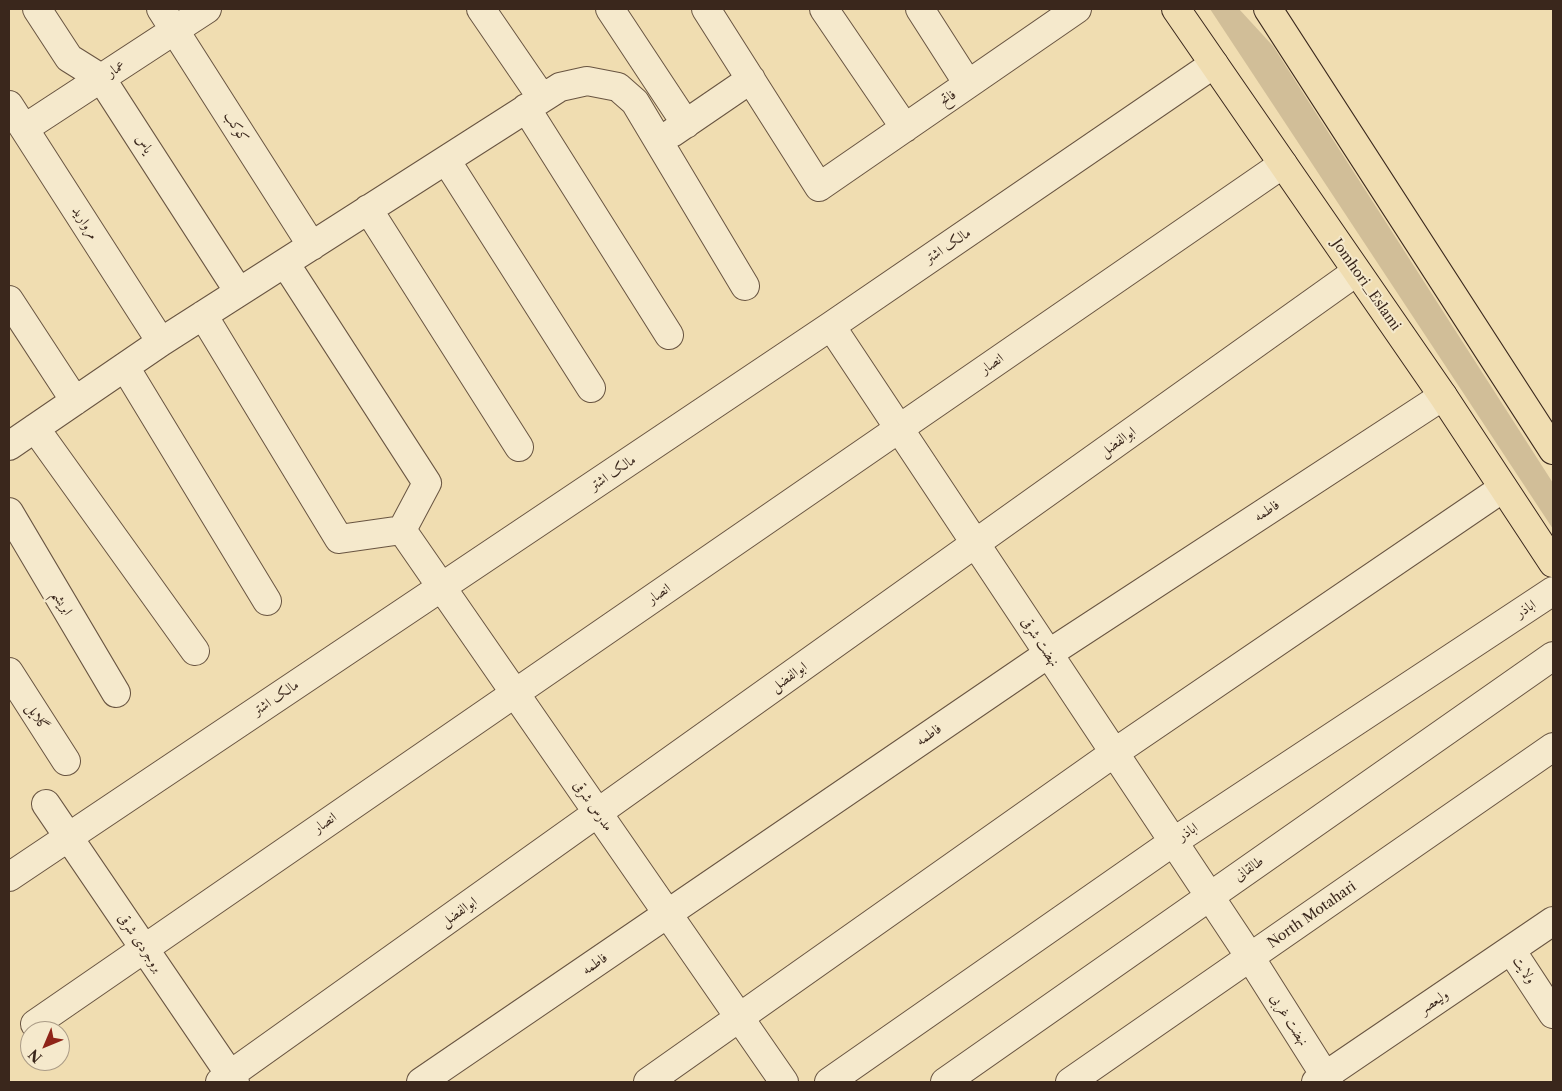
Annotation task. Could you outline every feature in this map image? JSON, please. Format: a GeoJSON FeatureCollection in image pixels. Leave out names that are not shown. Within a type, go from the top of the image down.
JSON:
{"type":"FeatureCollection","features":[{"type":"Feature","properties":{"kind":"main road","name":"Jomhori_Eslami"},"geometry":{"type":"LineString","coordinates":[[1176,9],[1443,396],[1553,563]]}},
{"type":"Feature","properties":{"kind":"main road"},"geometry":{"type":"LineString","coordinates":[[1268,9],[1553,450]]}},
{"type":"Feature","properties":{"kind":"street","name":"یاس"},"geometry":{"type":"LineString","coordinates":[[37,9],[69,58],[101,78],[239,292]]}},
{"type":"Feature","properties":{"kind":"street","name":"عمار"},"geometry":{"type":"LineString","coordinates":[[25,128],[101,78],[168,19],[206,9]]}},
{"type":"Feature","properties":{"kind":"street"},"geometry":{"type":"LineString","coordinates":[[481,9],[669,335]]}},
{"type":"Feature","properties":{"kind":"street"},"geometry":{"type":"LineString","coordinates":[[610,9],[686,124]]}},
{"type":"Feature","properties":{"kind":"street"},"geometry":{"type":"LineString","coordinates":[[660,141],[751,79],[706,9]]}},
{"type":"Feature","properties":{"kind":"street"},"geometry":{"type":"LineString","coordinates":[[824,9],[905,128]]}},
{"type":"Feature","properties":{"kind":"street"},"geometry":{"type":"LineString","coordinates":[[920,9],[968,84]]}},
{"type":"Feature","properties":{"kind":"street","name":"فاتح"},"geometry":{"type":"LineString","coordinates":[[751,79],[819,187],[968,84],[1060,13]]}},
{"type":"Feature","properties":{"kind":"street","name":"کوکب"},"geometry":{"type":"LineString","coordinates":[[168,19],[312,246]]}},
{"type":"Feature","properties":{"kind":"street","name":"مالک اشتر"},"geometry":{"type":"LineString","coordinates":[[9,877],[830,326],[1214,64]]}},
{"type":"Feature","properties":{"kind":"street"},"geometry":{"type":"LineString","coordinates":[[9,446],[161,342],[534,103],[560,87],[587,81],[618,87],[635,102],[745,286]]}},
{"type":"Feature","properties":{"kind":"street","name":"مروارید"},"geometry":{"type":"LineString","coordinates":[[9,105],[161,342]]}},
{"type":"Feature","properties":{"kind":"street"},"geometry":{"type":"LineString","coordinates":[[446,160],[591,388]]}},
{"type":"Feature","properties":{"kind":"street","name":"انصار"},"geometry":{"type":"LineString","coordinates":[[39,1021],[1282,164]]}},
{"type":"Feature","properties":{"kind":"street"},"geometry":{"type":"LineString","coordinates":[[368,209],[519,447]]}},
{"type":"Feature","properties":{"kind":"street"},"geometry":{"type":"LineString","coordinates":[[202,316],[339,539],[402,530],[427,483],[285,263]]}},
{"type":"Feature","properties":{"kind":"street","name":"ابوالفضل"},"geometry":{"type":"LineString","coordinates":[[228,1080],[598,813],[1356,272]]}},
{"type":"Feature","properties":{"kind":"street"},"geometry":{"type":"LineString","coordinates":[[9,300],[75,401]]}},
{"type":"Feature","properties":{"kind":"street","name":"نهضت شرقی"},"geometry":{"type":"LineString","coordinates":[[830,326],[1250,957]]}},
{"type":"Feature","properties":{"kind":"street"},"geometry":{"type":"LineString","coordinates":[[125,367],[267,601]]}},
{"type":"Feature","properties":{"kind":"street","name":"فاطمه"},"geometry":{"type":"LineString","coordinates":[[437,1078],[668,914],[1048,654],[1443,396]]}},
{"type":"Feature","properties":{"kind":"street"},"geometry":{"type":"LineString","coordinates":[[35,428],[195,651]]}},
{"type":"Feature","properties":{"kind":"street"},"geometry":{"type":"LineString","coordinates":[[648,1082],[1114,753],[1504,488]]}},
{"type":"Feature","properties":{"kind":"street","name":"ابریشم"},"geometry":{"type":"LineString","coordinates":[[9,512],[116,693]]}},
{"type":"Feature","properties":{"kind":"street","name":"مدرس شرقی"},"geometry":{"type":"LineString","coordinates":[[402,530],[784,1082]]}},
{"type":"Feature","properties":{"kind":"street","name":"اباذر"},"geometry":{"type":"LineString","coordinates":[[829,1082],[1173,842],[1553,591]]}},
{"type":"Feature","properties":{"kind":"street","name":"طالقانی"},"geometry":{"type":"LineString","coordinates":[[945,1082],[1553,656]]}},
{"type":"Feature","properties":{"kind":"street","name":"گلایل"},"geometry":{"type":"LineString","coordinates":[[9,672],[66,761]]}},
{"type":"Feature","properties":{"kind":"street","name":"North Motahari"},"geometry":{"type":"LineString","coordinates":[[1070,1082],[1553,747]]}},
{"type":"Feature","properties":{"kind":"street","name":"بروجردی شرقی"},"geometry":{"type":"LineString","coordinates":[[46,804],[144,948],[228,1080]]}},
{"type":"Feature","properties":{"kind":"street","name":"ولیعصر"},"geometry":{"type":"LineString","coordinates":[[1323,1080],[1553,921]]}},
{"type":"Feature","properties":{"kind":"street","name":"ولایت"},"geometry":{"type":"LineString","coordinates":[[1510,950],[1553,1014]]}},
{"type":"Feature","properties":{"kind":"street","name":"نهضت غربی"},"geometry":{"type":"LineString","coordinates":[[1250,957],[1323,1080]]}},
{"type":"Feature","properties":{"kind":"shaded area"},"geometry":{"type":"Polygon","coordinates":[[[1210,9],[1239,9],[1273,46],[1553,483],[1553,529],[1210,9]]]}}]}
